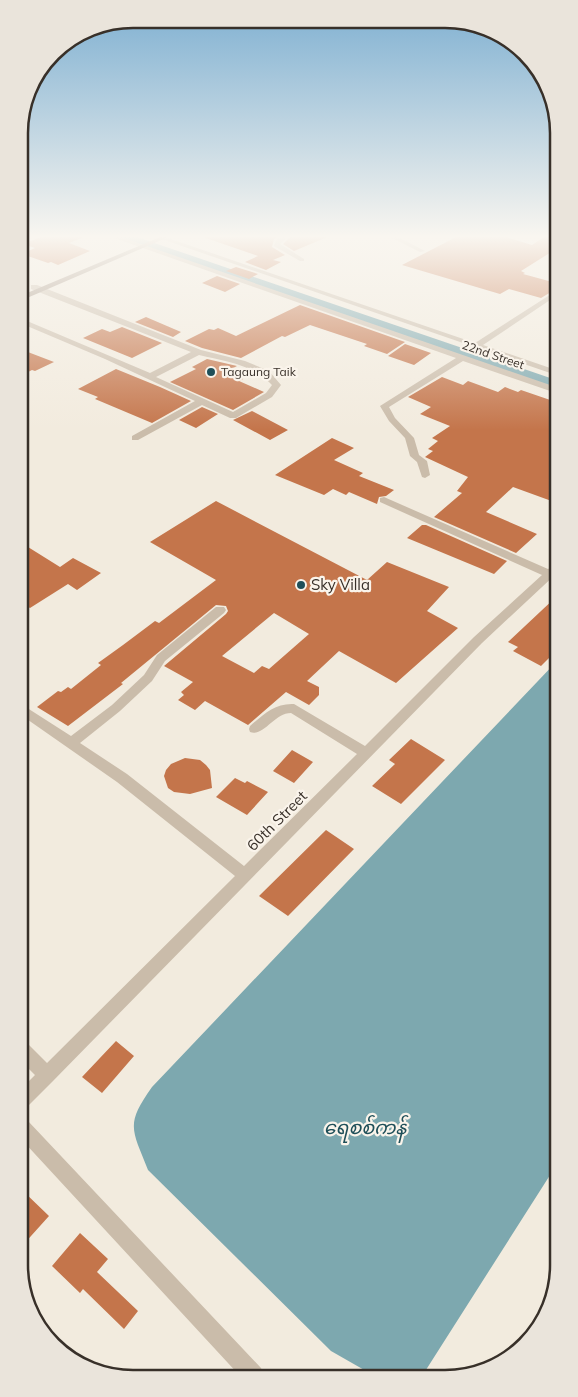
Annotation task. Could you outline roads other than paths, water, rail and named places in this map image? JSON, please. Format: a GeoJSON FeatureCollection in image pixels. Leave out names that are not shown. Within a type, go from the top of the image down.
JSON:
{"type":"FeatureCollection","features":[{"type":"Feature","properties":{"kind":"street"},"geometry":{"type":"LineString","coordinates":[[28,324],[232,416],[269,395],[277,385],[266,374],[242,363],[198,352],[66,300]]}},
{"type":"Feature","properties":{"kind":"street","name":"22nd Street"},"geometry":{"type":"LineString","coordinates":[[299,300],[550,388]]}},
{"type":"Feature","properties":{"kind":"street","name":"22nd Street"},"geometry":{"type":"LineString","coordinates":[[344,300],[550,371]]}},
{"type":"Feature","properties":{"kind":"street"},"geometry":{"type":"LineString","coordinates":[[476,346],[545,300]]}},
{"type":"Feature","properties":{"kind":"street"},"geometry":{"type":"LineString","coordinates":[[149,377],[198,352]]}},
{"type":"Feature","properties":{"kind":"street"},"geometry":{"type":"LineString","coordinates":[[424,475],[422,461],[415,456],[413,444],[407,432],[386,413],[384,406],[463,357]]}},
{"type":"Feature","properties":{"kind":"street"},"geometry":{"type":"LineString","coordinates":[[135,438],[202,401]]}},
{"type":"Feature","properties":{"kind":"street"},"geometry":{"type":"LineString","coordinates":[[384,500],[550,570]]}},
{"type":"Feature","properties":{"kind":"street","name":"60th Street"},"geometry":{"type":"LineString","coordinates":[[28,1094],[478,640],[550,574]]}},
{"type":"Feature","properties":{"kind":"street"},"geometry":{"type":"LineString","coordinates":[[70,743],[122,702],[148,678],[161,658],[220,610]]}},
{"type":"Feature","properties":{"kind":"street"},"geometry":{"type":"LineString","coordinates":[[255,729],[276,711],[294,709],[367,754]]}},
{"type":"Feature","properties":{"kind":"street"},"geometry":{"type":"LineString","coordinates":[[28,714],[122,778],[246,876]]}},
{"type":"Feature","properties":{"kind":"street"},"geometry":{"type":"LineString","coordinates":[[28,1056],[47,1075]]}},
{"type":"Feature","properties":{"kind":"street"},"geometry":{"type":"LineString","coordinates":[[28,1133],[248,1370]]}},
{"type":"Feature","properties":{"kind":"water","name":"ရေစစ်ကန်"},"geometry":{"type":"Polygon","coordinates":[[[550,668],[550,1175],[426,1370],[364,1370],[331,1351],[148,1170],[135,1136],[134,1127],[138,1110],[152,1087],[550,668]]]}},
{"type":"Feature","properties":{"kind":"waterway"},"geometry":{"type":"LineString","coordinates":[[310,300],[550,383]]}},
{"type":"Feature","properties":{"kind":"place","name":"Tagaung Taik"},"geometry":{"type":"Point","coordinates":[211,372]}},
{"type":"Feature","properties":{"kind":"place","name":"Sky Villa"},"geometry":{"type":"Point","coordinates":[301,585]}}]}
